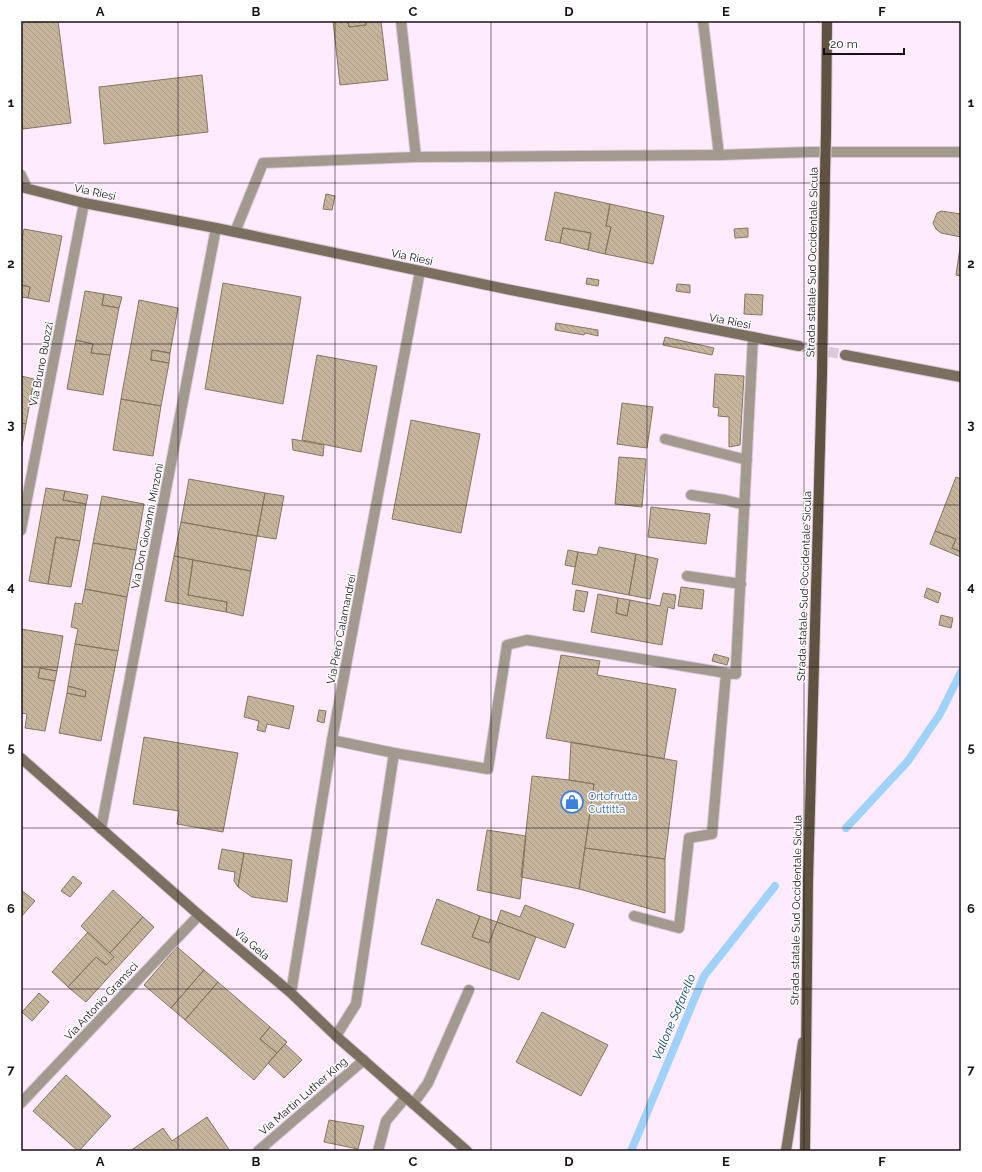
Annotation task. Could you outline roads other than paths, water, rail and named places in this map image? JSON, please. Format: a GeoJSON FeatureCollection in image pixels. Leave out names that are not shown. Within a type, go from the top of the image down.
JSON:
{"type":"FeatureCollection","features":[{"type":"Feature","properties":{"kind":"main road","name":"Strada statale Sud Occidentale Sicula"},"geometry":{"type":"LineString","coordinates":[[806,1151],[808,881],[822,374],[827,21]]}},
{"type":"Feature","properties":{"kind":"main road","name":"Via Riesi"},"geometry":{"type":"LineString","coordinates":[[24,187],[84,203],[216,228],[510,290],[799,346]]}},
{"type":"Feature","properties":{"kind":"main road"},"geometry":{"type":"LineString","coordinates":[[845,355],[961,377]]}},
{"type":"Feature","properties":{"kind":"main road","name":"Via Gela"},"geometry":{"type":"LineString","coordinates":[[21,758],[199,915],[291,993],[336,1036],[467,1151]]}},
{"type":"Feature","properties":{"kind":"main road"},"geometry":{"type":"LineString","coordinates":[[786,1151],[806,1020]]}},
{"type":"Feature","properties":{"kind":"street"},"geometry":{"type":"LineString","coordinates":[[401,21],[416,157]]}},
{"type":"Feature","properties":{"kind":"street"},"geometry":{"type":"LineString","coordinates":[[703,21],[719,155]]}},
{"type":"Feature","properties":{"kind":"street"},"geometry":{"type":"LineString","coordinates":[[235,232],[263,163],[416,157],[719,155],[811,152],[961,152]]}},
{"type":"Feature","properties":{"kind":"street"},"geometry":{"type":"LineString","coordinates":[[21,175],[24,187]]}},
{"type":"Feature","properties":{"kind":"street","name":"Via Bruno Buozzi"},"geometry":{"type":"LineString","coordinates":[[21,530],[84,203]]}},
{"type":"Feature","properties":{"kind":"street","name":"Via Don Giovanni Minzoni"},"geometry":{"type":"LineString","coordinates":[[101,828],[216,228]]}},
{"type":"Feature","properties":{"kind":"street","name":"Via Piero Calamandrei"},"geometry":{"type":"LineString","coordinates":[[291,993],[332,740],[420,271]]}},
{"type":"Feature","properties":{"kind":"street"},"geometry":{"type":"LineString","coordinates":[[332,740],[394,753],[488,769],[506,645],[527,640],[736,674],[753,337]]}},
{"type":"Feature","properties":{"kind":"street"},"geometry":{"type":"LineString","coordinates":[[666,439],[747,460]]}},
{"type":"Feature","properties":{"kind":"street"},"geometry":{"type":"LineString","coordinates":[[691,495],[725,500],[745,505]]}},
{"type":"Feature","properties":{"kind":"street"},"geometry":{"type":"LineString","coordinates":[[687,576],[741,584]]}},
{"type":"Feature","properties":{"kind":"street"},"geometry":{"type":"LineString","coordinates":[[634,916],[679,928],[689,838],[712,834],[726,673]]}},
{"type":"Feature","properties":{"kind":"street"},"geometry":{"type":"LineString","coordinates":[[336,1036],[356,1004],[394,753]]}},
{"type":"Feature","properties":{"kind":"street","name":"Via Antonio Gramsci"},"geometry":{"type":"LineString","coordinates":[[21,1103],[199,915]]}},
{"type":"Feature","properties":{"kind":"street"},"geometry":{"type":"LineString","coordinates":[[378,1151],[386,1121],[410,1101],[428,1083],[469,990]]}},
{"type":"Feature","properties":{"kind":"street","name":"Via Martin Luther King"},"geometry":{"type":"LineString","coordinates":[[258,1151],[364,1060]]}},
{"type":"Feature","properties":{"kind":"waterway","name":"Vallone Safarello"},"geometry":{"type":"LineString","coordinates":[[846,828],[908,761],[940,714],[961,672]]}},
{"type":"Feature","properties":{"kind":"waterway","name":"Vallone Safarello"},"geometry":{"type":"LineString","coordinates":[[631,1151],[704,976],[775,886]]}},
{"type":"Feature","properties":{"kind":"tunnel"},"geometry":{"type":"LineString","coordinates":[[799,346],[845,355]]}},
{"type":"Feature","properties":{"kind":"place","name":"Ortofrutta Cuttitta"},"geometry":{"type":"Point","coordinates":[572,802]}}]}
